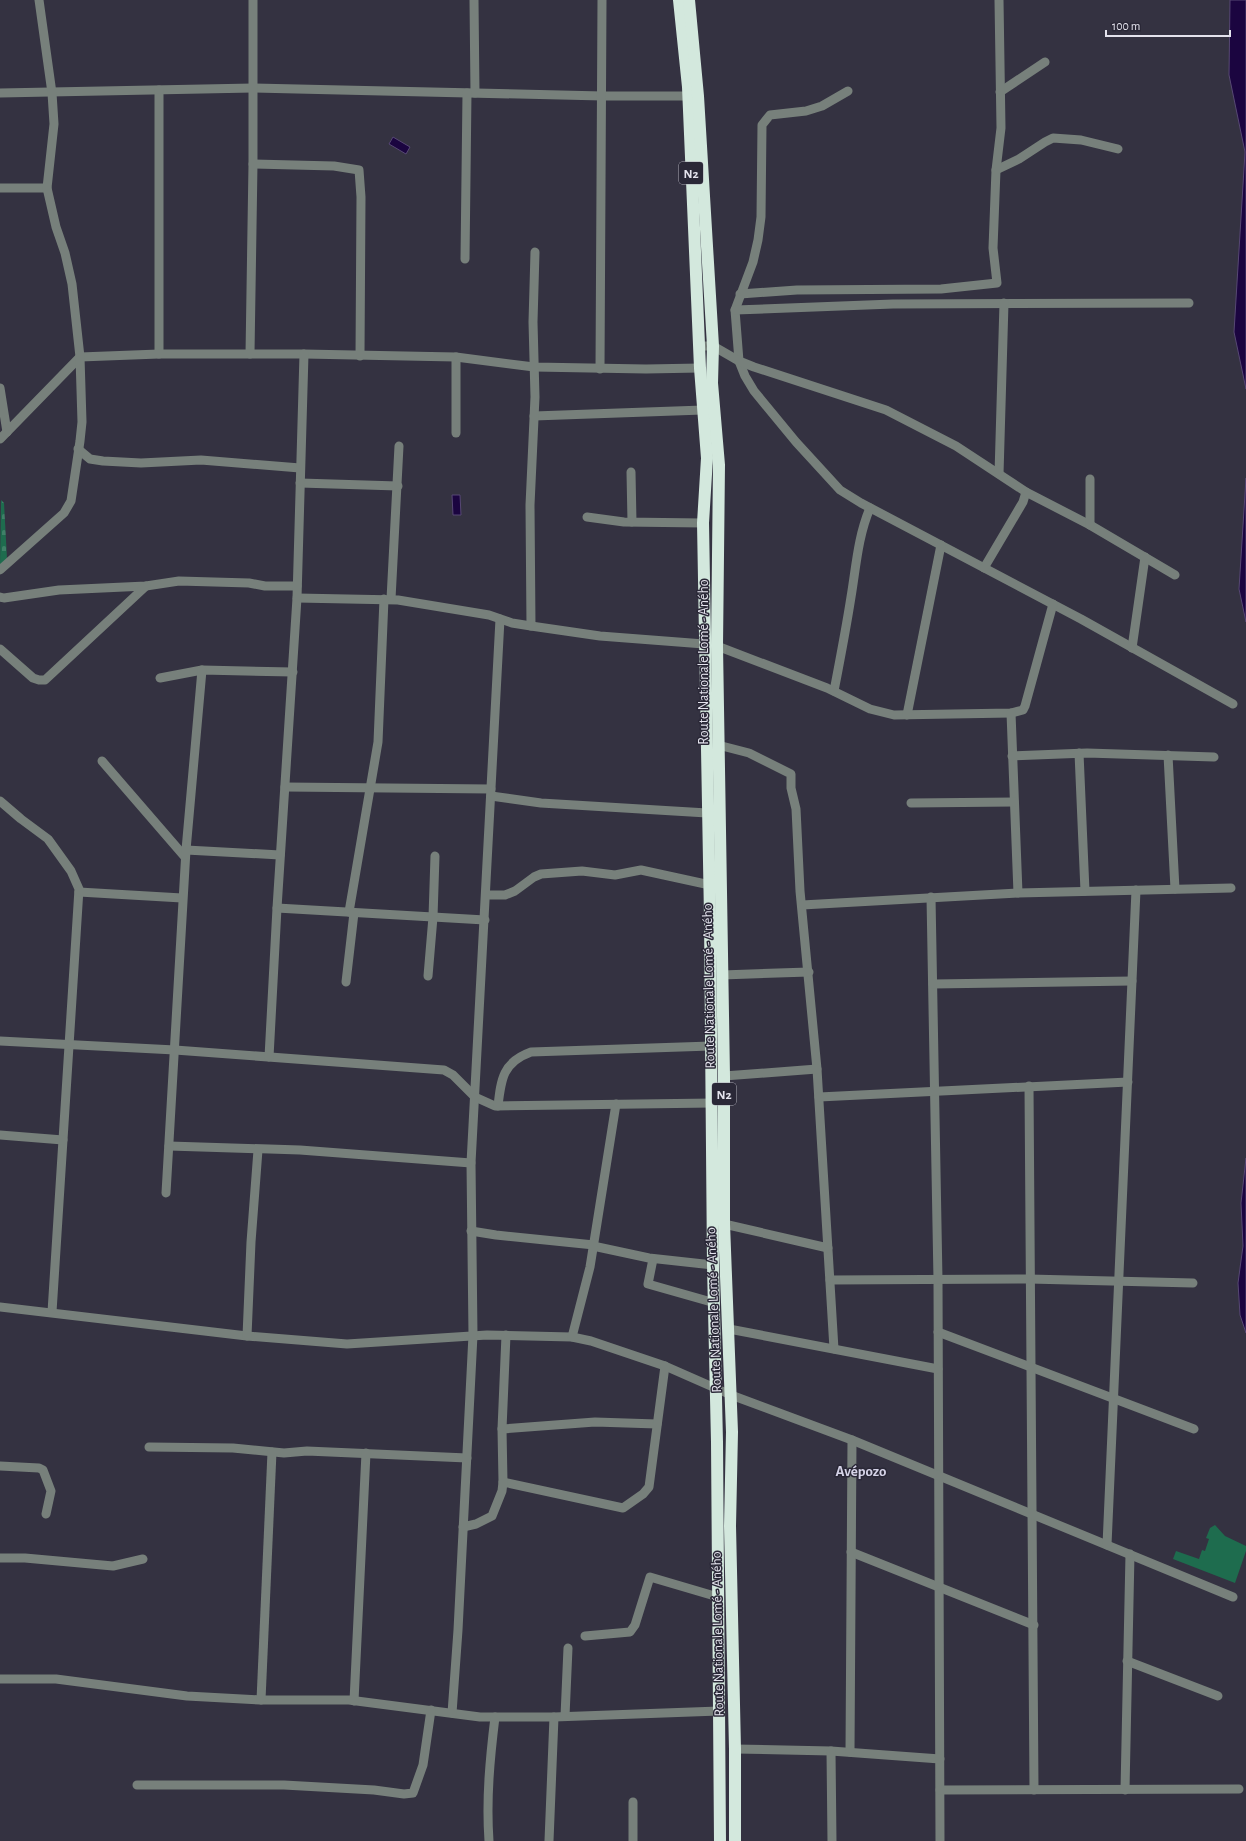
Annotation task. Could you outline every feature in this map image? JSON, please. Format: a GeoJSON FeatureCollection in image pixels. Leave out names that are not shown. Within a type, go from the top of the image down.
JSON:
{"type":"FeatureCollection","features":[{"type":"Feature","properties":{"kind":"highway","name":"N2"},"geometry":{"type":"LineString","coordinates":[[679,0],[688,87],[693,96]]}},
{"type":"Feature","properties":{"kind":"highway","name":"N2"},"geometry":{"type":"LineString","coordinates":[[689,0],[693,96],[692,192],[697,262],[699,346]]}},
{"type":"Feature","properties":{"kind":"highway","name":"Route Nationale Lomé - Aného"},"geometry":{"type":"LineString","coordinates":[[693,96],[710,294],[713,346],[712,383],[719,465],[717,646],[718,744],[724,1076],[724,1224],[732,1432],[730,1526],[735,1749],[735,1841]]}},
{"type":"Feature","properties":{"kind":"highway","name":"Route Nationale Lomé - Aného"},"geometry":{"type":"LineString","coordinates":[[699,346],[707,458],[702,523],[713,1103],[713,1265],[715,1303],[720,1841]]}},
{"type":"Feature","properties":{"kind":"street"},"geometry":{"type":"LineString","coordinates":[[0,570],[58,517],[71,501],[82,422],[80,357],[72,284],[47,188],[54,124],[52,92],[39,0]]}},
{"type":"Feature","properties":{"kind":"street"},"geometry":{"type":"LineString","coordinates":[[250,354],[253,164],[253,0]]}},
{"type":"Feature","properties":{"kind":"street"},"geometry":{"type":"LineString","coordinates":[[465,259],[474,0]]}},
{"type":"Feature","properties":{"kind":"street"},"geometry":{"type":"LineString","coordinates":[[600,369],[602,0]]}},
{"type":"Feature","properties":{"kind":"street"},"geometry":{"type":"LineString","coordinates":[[740,294],[797,290],[941,290],[997,283],[994,248],[996,170],[1001,128],[999,0]]}},
{"type":"Feature","properties":{"kind":"street"},"geometry":{"type":"LineString","coordinates":[[1000,92],[1045,62]]}},
{"type":"Feature","properties":{"kind":"street"},"geometry":{"type":"LineString","coordinates":[[0,93],[253,88],[602,96],[693,96]]}},
{"type":"Feature","properties":{"kind":"street"},"geometry":{"type":"LineString","coordinates":[[159,90],[159,354]]}},
{"type":"Feature","properties":{"kind":"street"},"geometry":{"type":"LineString","coordinates":[[848,91],[822,106],[806,111],[770,115],[762,125],[760,224],[753,262],[735,310],[739,361],[745,376],[754,391],[796,442],[840,490],[870,508],[1053,604],[1233,704]]}},
{"type":"Feature","properties":{"kind":"street"},"geometry":{"type":"LineString","coordinates":[[996,170],[1019,159],[1053,138],[1081,140],[1118,149]]}},
{"type":"Feature","properties":{"kind":"street"},"geometry":{"type":"LineString","coordinates":[[253,164],[334,166],[359,170],[361,196],[360,356]]}},
{"type":"Feature","properties":{"kind":"street"},"geometry":{"type":"LineString","coordinates":[[0,188],[47,188]]}},
{"type":"Feature","properties":{"kind":"street"},"geometry":{"type":"LineString","coordinates":[[531,626],[530,505],[534,416],[534,252]]}},
{"type":"Feature","properties":{"kind":"street"},"geometry":{"type":"LineString","coordinates":[[735,310],[1004,303],[1189,303]]}},
{"type":"Feature","properties":{"kind":"street"},"geometry":{"type":"LineString","coordinates":[[999,474],[1004,303]]}},
{"type":"Feature","properties":{"kind":"street"},"geometry":{"type":"LineString","coordinates":[[699,346],[713,346],[739,361],[886,410],[956,446],[1026,492],[1090,525],[1175,575]]}},
{"type":"Feature","properties":{"kind":"street"},"geometry":{"type":"LineString","coordinates":[[3,435],[80,357],[159,354],[304,354],[456,357],[534,367],[600,369],[700,368]]}},
{"type":"Feature","properties":{"kind":"street"},"geometry":{"type":"LineString","coordinates":[[269,1057],[280,855],[297,598],[304,354]]}},
{"type":"Feature","properties":{"kind":"street"},"geometry":{"type":"LineString","coordinates":[[456,357],[456,433]]}},
{"type":"Feature","properties":{"kind":"street"},"geometry":{"type":"LineString","coordinates":[[0,388],[3,435]]}},
{"type":"Feature","properties":{"kind":"street"},"geometry":{"type":"LineString","coordinates":[[534,416],[703,410]]}},
{"type":"Feature","properties":{"kind":"street"},"geometry":{"type":"LineString","coordinates":[[346,982],[352,913],[378,742],[398,486],[399,446]]}},
{"type":"Feature","properties":{"kind":"street"},"geometry":{"type":"LineString","coordinates":[[78,449],[90,459],[141,463],[201,460],[300,468]]}},
{"type":"Feature","properties":{"kind":"street"},"geometry":{"type":"LineString","coordinates":[[631,472],[632,522]]}},
{"type":"Feature","properties":{"kind":"street"},"geometry":{"type":"LineString","coordinates":[[1090,479],[1090,525]]}},
{"type":"Feature","properties":{"kind":"street"},"geometry":{"type":"LineString","coordinates":[[300,483],[398,486]]}},
{"type":"Feature","properties":{"kind":"street"},"geometry":{"type":"LineString","coordinates":[[984,568],[1023,502],[1026,492]]}},
{"type":"Feature","properties":{"kind":"street"},"geometry":{"type":"LineString","coordinates":[[834,691],[851,598],[860,537],[863,524],[870,508]]}},
{"type":"Feature","properties":{"kind":"street"},"geometry":{"type":"LineString","coordinates":[[587,517],[632,522],[702,523]]}},
{"type":"Feature","properties":{"kind":"street"},"geometry":{"type":"LineString","coordinates":[[907,715],[941,545]]}},
{"type":"Feature","properties":{"kind":"street"},"geometry":{"type":"LineString","coordinates":[[1132,648],[1145,558]]}},
{"type":"Feature","properties":{"kind":"street"},"geometry":{"type":"LineString","coordinates":[[0,597],[4,598],[74,588],[146,586],[184,581],[249,583],[265,586],[297,586]]}},
{"type":"Feature","properties":{"kind":"street"},"geometry":{"type":"LineString","coordinates":[[0,649],[33,678],[45,680],[146,586]]}},
{"type":"Feature","properties":{"kind":"street"},"geometry":{"type":"LineString","coordinates":[[297,598],[388,599],[489,614],[512,623],[600,636],[704,644]]}},
{"type":"Feature","properties":{"kind":"street"},"geometry":{"type":"LineString","coordinates":[[717,646],[834,691],[881,713],[907,715],[1011,713],[1023,710],[1025,706],[1053,604]]}},
{"type":"Feature","properties":{"kind":"street"},"geometry":{"type":"LineString","coordinates":[[452,1713],[473,1335],[471,1163],[500,619]]}},
{"type":"Feature","properties":{"kind":"street"},"geometry":{"type":"LineString","coordinates":[[160,678],[202,670],[293,672]]}},
{"type":"Feature","properties":{"kind":"street"},"geometry":{"type":"LineString","coordinates":[[166,1193],[175,1050],[182,898],[202,670]]}},
{"type":"Feature","properties":{"kind":"street"},"geometry":{"type":"LineString","coordinates":[[1011,713],[1018,893]]}},
{"type":"Feature","properties":{"kind":"street"},"geometry":{"type":"LineString","coordinates":[[718,744],[749,753],[791,774],[791,788],[796,809],[802,905],[817,1070],[834,1349]]}},
{"type":"Feature","properties":{"kind":"street"},"geometry":{"type":"LineString","coordinates":[[1079,754],[1085,891]]}},
{"type":"Feature","properties":{"kind":"street"},"geometry":{"type":"LineString","coordinates":[[1012,756],[1168,754],[1214,757]]}},
{"type":"Feature","properties":{"kind":"street"},"geometry":{"type":"LineString","coordinates":[[1168,754],[1175,889]]}},
{"type":"Feature","properties":{"kind":"street"},"geometry":{"type":"LineString","coordinates":[[102,761],[186,853],[280,855]]}},
{"type":"Feature","properties":{"kind":"street"},"geometry":{"type":"LineString","coordinates":[[285,787],[491,792],[541,803],[707,813]]}},
{"type":"Feature","properties":{"kind":"street"},"geometry":{"type":"LineString","coordinates":[[0,801],[48,839],[71,871],[79,892],[52,1312]]}},
{"type":"Feature","properties":{"kind":"street"},"geometry":{"type":"LineString","coordinates":[[911,803],[1014,802]]}},
{"type":"Feature","properties":{"kind":"street"},"geometry":{"type":"LineString","coordinates":[[428,976],[433,917],[435,856]]}},
{"type":"Feature","properties":{"kind":"street"},"geometry":{"type":"LineString","coordinates":[[486,895],[505,895],[515,891],[534,877],[541,874],[582,871],[615,875],[641,870],[710,886]]}},
{"type":"Feature","properties":{"kind":"street"},"geometry":{"type":"LineString","coordinates":[[802,905],[1018,893],[1231,888]]}},
{"type":"Feature","properties":{"kind":"street"},"geometry":{"type":"LineString","coordinates":[[1107,1545],[1136,890]]}},
{"type":"Feature","properties":{"kind":"street"},"geometry":{"type":"LineString","coordinates":[[79,892],[182,898]]}},
{"type":"Feature","properties":{"kind":"street"},"geometry":{"type":"LineString","coordinates":[[931,897],[938,1280],[940,1841]]}},
{"type":"Feature","properties":{"kind":"street"},"geometry":{"type":"LineString","coordinates":[[277,908],[485,920]]}},
{"type":"Feature","properties":{"kind":"street"},"geometry":{"type":"LineString","coordinates":[[722,975],[809,972]]}},
{"type":"Feature","properties":{"kind":"street"},"geometry":{"type":"LineString","coordinates":[[933,984],[1132,981]]}},
{"type":"Feature","properties":{"kind":"street"},"geometry":{"type":"LineString","coordinates":[[0,1041],[175,1050],[444,1070],[453,1075],[475,1097],[498,1106],[713,1103]]}},
{"type":"Feature","properties":{"kind":"street"},"geometry":{"type":"LineString","coordinates":[[498,1106],[501,1081],[509,1065],[521,1056],[531,1052],[711,1046]]}},
{"type":"Feature","properties":{"kind":"street"},"geometry":{"type":"LineString","coordinates":[[724,1076],[817,1070]]}},
{"type":"Feature","properties":{"kind":"street"},"geometry":{"type":"LineString","coordinates":[[819,1097],[1128,1082]]}},
{"type":"Feature","properties":{"kind":"street"},"geometry":{"type":"LineString","coordinates":[[1029,1086],[1029,1279],[1034,1625],[1034,1790]]}},
{"type":"Feature","properties":{"kind":"street"},"geometry":{"type":"LineString","coordinates":[[572,1337],[590,1267],[616,1104]]}},
{"type":"Feature","properties":{"kind":"street"},"geometry":{"type":"LineString","coordinates":[[0,1135],[63,1140]]}},
{"type":"Feature","properties":{"kind":"street"},"geometry":{"type":"LineString","coordinates":[[169,1146],[258,1150],[300,1150],[471,1163]]}},
{"type":"Feature","properties":{"kind":"street"},"geometry":{"type":"LineString","coordinates":[[246,1336],[258,1150]]}},
{"type":"Feature","properties":{"kind":"street"},"geometry":{"type":"LineString","coordinates":[[724,1224],[828,1248]]}},
{"type":"Feature","properties":{"kind":"street"},"geometry":{"type":"LineString","coordinates":[[471,1231],[496,1236],[594,1245],[653,1259],[713,1265]]}},
{"type":"Feature","properties":{"kind":"street"},"geometry":{"type":"LineString","coordinates":[[653,1259],[648,1284],[715,1303]]}},
{"type":"Feature","properties":{"kind":"street"},"geometry":{"type":"LineString","coordinates":[[830,1280],[1029,1279],[1193,1283]]}},
{"type":"Feature","properties":{"kind":"street"},"geometry":{"type":"LineString","coordinates":[[0,1306],[246,1336],[347,1344],[473,1335],[572,1337],[604,1345],[665,1366],[716,1387],[731,1395],[852,1440],[1233,1597]]}},
{"type":"Feature","properties":{"kind":"street"},"geometry":{"type":"LineString","coordinates":[[729,1329],[938,1369]]}},
{"type":"Feature","properties":{"kind":"street"},"geometry":{"type":"LineString","coordinates":[[938,1332],[1194,1429]]}},
{"type":"Feature","properties":{"kind":"street"},"geometry":{"type":"LineString","coordinates":[[463,1527],[476,1524],[492,1516],[502,1491],[502,1429],[506,1335]]}},
{"type":"Feature","properties":{"kind":"street"},"geometry":{"type":"LineString","coordinates":[[503,1482],[622,1508],[643,1494],[649,1487],[665,1366]]}},
{"type":"Feature","properties":{"kind":"street"},"geometry":{"type":"LineString","coordinates":[[502,1429],[595,1422],[657,1424]]}},
{"type":"Feature","properties":{"kind":"street"},"geometry":{"type":"LineString","coordinates":[[850,1752],[852,1440]]}},
{"type":"Feature","properties":{"kind":"street"},"geometry":{"type":"LineString","coordinates":[[149,1447],[233,1448],[272,1452],[307,1451],[467,1458]]}},
{"type":"Feature","properties":{"kind":"street"},"geometry":{"type":"LineString","coordinates":[[261,1700],[272,1452]]}},
{"type":"Feature","properties":{"kind":"street"},"geometry":{"type":"LineString","coordinates":[[354,1700],[366,1453]]}},
{"type":"Feature","properties":{"kind":"street"},"geometry":{"type":"LineString","coordinates":[[0,1466],[39,1468],[43,1470],[51,1491],[46,1514]]}},
{"type":"Feature","properties":{"kind":"street"},"geometry":{"type":"LineString","coordinates":[[851,1552],[1034,1625]]}},
{"type":"Feature","properties":{"kind":"street"},"geometry":{"type":"LineString","coordinates":[[1125,1790],[1130,1554]]}},
{"type":"Feature","properties":{"kind":"street"},"geometry":{"type":"LineString","coordinates":[[0,1558],[25,1558],[113,1566],[143,1559]]}},
{"type":"Feature","properties":{"kind":"street"},"geometry":{"type":"LineString","coordinates":[[585,1636],[630,1632],[634,1629],[650,1577],[718,1597]]}},
{"type":"Feature","properties":{"kind":"street"},"geometry":{"type":"LineString","coordinates":[[565,1716],[568,1648]]}},
{"type":"Feature","properties":{"kind":"street"},"geometry":{"type":"LineString","coordinates":[[1128,1661],[1218,1696]]}},
{"type":"Feature","properties":{"kind":"street"},"geometry":{"type":"LineString","coordinates":[[0,1678],[56,1680],[187,1696],[261,1700],[354,1700],[495,1717],[554,1717],[719,1711]]}},
{"type":"Feature","properties":{"kind":"street"},"geometry":{"type":"LineString","coordinates":[[137,1785],[284,1785],[374,1790],[404,1794],[413,1793],[423,1765],[431,1710]]}},
{"type":"Feature","properties":{"kind":"street"},"geometry":{"type":"LineString","coordinates":[[489,1841],[488,1811],[490,1757],[495,1717]]}},
{"type":"Feature","properties":{"kind":"street"},"geometry":{"type":"LineString","coordinates":[[549,1841],[554,1717]]}},
{"type":"Feature","properties":{"kind":"street"},"geometry":{"type":"LineString","coordinates":[[735,1749],[831,1751],[940,1759]]}},
{"type":"Feature","properties":{"kind":"street"},"geometry":{"type":"LineString","coordinates":[[831,1751],[832,1841]]}},
{"type":"Feature","properties":{"kind":"street"},"geometry":{"type":"LineString","coordinates":[[940,1790],[1239,1789]]}},
{"type":"Feature","properties":{"kind":"street"},"geometry":{"type":"LineString","coordinates":[[633,1802],[633,1841]]}},
{"type":"Feature","properties":{"kind":"green space"},"geometry":{"type":"Polygon","coordinates":[[[1,500],[4,503],[7,559],[0,566],[1,500]]]}},
{"type":"Feature","properties":{"kind":"green space"},"geometry":{"type":"Polygon","coordinates":[[[1215,1525],[1225,1536],[1246,1546],[1246,1551],[1235,1583],[1173,1559],[1176,1551],[1199,1559],[1202,1550],[1205,1551],[1209,1539],[1206,1538],[1210,1528],[1215,1525]]]}},
{"type":"Feature","properties":{"kind":"shaded area"},"geometry":{"type":"Polygon","coordinates":[[[1230,0],[1246,0],[1246,389],[1234,332],[1245,152],[1229,75],[1230,0]]]}},
{"type":"Feature","properties":{"kind":"shaded area"},"geometry":{"type":"Polygon","coordinates":[[[393,137],[410,147],[406,154],[389,144],[393,137]]]}},
{"type":"Feature","properties":{"kind":"shaded area"},"geometry":{"type":"Polygon","coordinates":[[[1246,478],[1246,622],[1239,589],[1246,478]]]}},
{"type":"Feature","properties":{"kind":"shaded area"},"geometry":{"type":"Polygon","coordinates":[[[452,495],[460,495],[461,515],[453,515],[452,495]]]}},
{"type":"Feature","properties":{"kind":"shaded area"},"geometry":{"type":"Polygon","coordinates":[[[1246,1158],[1246,1333],[1240,1315],[1238,1283],[1243,1246],[1241,1203],[1246,1158]]]}},
{"type":"Feature","properties":{"kind":"district","name":"Avépozo"},"geometry":{"type":"Point","coordinates":[861,1471]}}]}
